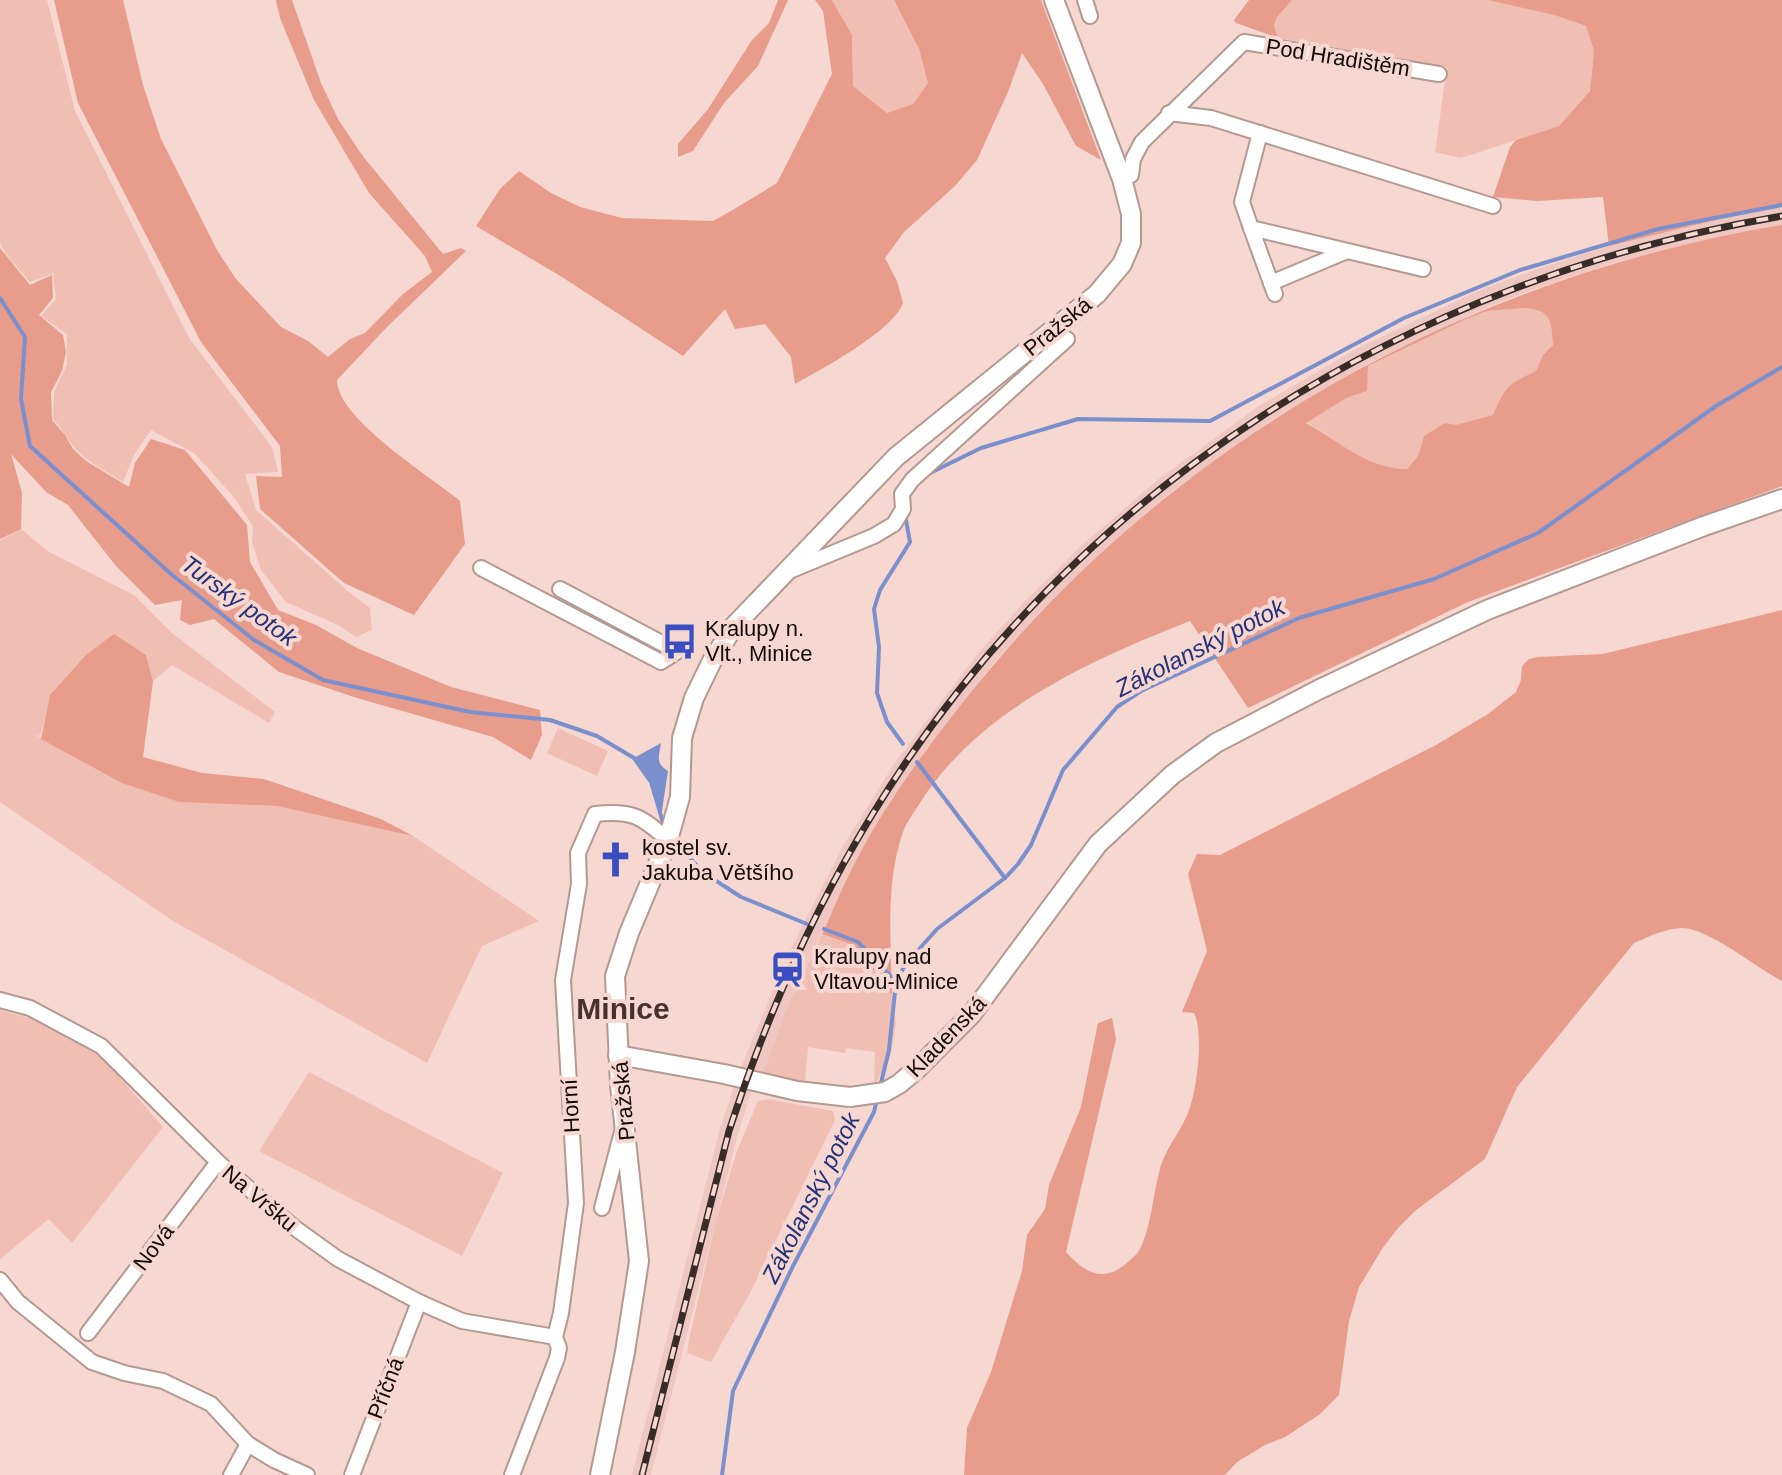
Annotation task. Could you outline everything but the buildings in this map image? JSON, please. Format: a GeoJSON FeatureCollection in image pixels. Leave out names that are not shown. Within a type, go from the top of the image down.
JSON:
{"type":"FeatureCollection","features":[{"type":"Feature","properties":{"kind":"main road","name":"Pražská"},"geometry":{"type":"LineString","coordinates":[[600,1475],[639,1261],[618,1055],[615,976],[629,933],[668,840],[680,797],[682,738],[694,698],[734,626],[783,574],[896,457],[1097,294],[1122,264],[1131,243],[1127,177],[1054,0]]}},
{"type":"Feature","properties":{"kind":"main road","name":"Kladenská"},"geometry":{"type":"LineString","coordinates":[[618,1055],[797,1091],[850,1097],[885,1092],[899,1084],[971,1015],[1090,854],[1141,802],[1216,743],[1318,690],[1487,610],[1782,499]]}},
{"type":"Feature","properties":{"kind":"street"},"geometry":{"type":"LineString","coordinates":[[1085,0],[1090,16]]}},
{"type":"Feature","properties":{"kind":"street","name":"Pod Hradištěm"},"geometry":{"type":"LineString","coordinates":[[1127,177],[1142,142],[1244,42],[1439,74]]}},
{"type":"Feature","properties":{"kind":"street"},"geometry":{"type":"LineString","coordinates":[[1169,113],[1211,118],[1493,206]]}},
{"type":"Feature","properties":{"kind":"street"},"geometry":{"type":"LineString","coordinates":[[1260,133],[1242,202],[1273,289],[1347,251]]}},
{"type":"Feature","properties":{"kind":"street"},"geometry":{"type":"LineString","coordinates":[[1251,228],[1423,269]]}},
{"type":"Feature","properties":{"kind":"street","name":"Pražská"},"geometry":{"type":"LineString","coordinates":[[783,574],[874,536],[894,524],[903,509],[902,494],[912,480],[1067,339]]}},
{"type":"Feature","properties":{"kind":"street"},"geometry":{"type":"LineString","coordinates":[[481,568],[661,662],[675,652],[560,589]]}},
{"type":"Feature","properties":{"kind":"street","name":"Horní"},"geometry":{"type":"LineString","coordinates":[[512,1475],[557,1358],[559,1348],[555,1337],[576,1203],[563,980],[579,884],[578,853],[595,814],[633,814],[645,819],[668,840]]}},
{"type":"Feature","properties":{"kind":"street","name":"Na Vršku"},"geometry":{"type":"LineString","coordinates":[[0,1000],[30,1008],[101,1046],[218,1162],[295,1228],[338,1259],[419,1302],[476,1325],[555,1337]]}},
{"type":"Feature","properties":{"kind":"street"},"geometry":{"type":"LineString","coordinates":[[602,1208],[624,1124]]}},
{"type":"Feature","properties":{"kind":"street","name":"Nová"},"geometry":{"type":"LineString","coordinates":[[88,1333],[218,1162]]}},
{"type":"Feature","properties":{"kind":"street"},"geometry":{"type":"LineString","coordinates":[[0,1280],[18,1302],[92,1362],[163,1381],[211,1404],[248,1444],[307,1475]]}},
{"type":"Feature","properties":{"kind":"street","name":"Příčná"},"geometry":{"type":"LineString","coordinates":[[352,1475],[419,1302]]}},
{"type":"Feature","properties":{"kind":"street"},"geometry":{"type":"LineString","coordinates":[[231,1475],[248,1444]]}},
{"type":"Feature","properties":{"kind":"shaded area"},"geometry":{"type":"Polygon","coordinates":[[[0,0],[47,0],[75,111],[189,338],[272,447],[278,472],[245,474],[256,510],[370,608],[372,630],[356,637],[340,626],[286,602],[261,570],[252,542],[253,526],[233,496],[194,453],[151,430],[134,455],[123,482],[81,454],[53,419],[54,392],[67,365],[67,334],[41,316],[56,299],[53,274],[29,282],[0,242],[0,0]]]}},
{"type":"Feature","properties":{"kind":"shaded area"},"geometry":{"type":"Polygon","coordinates":[[[54,0],[123,0],[143,85],[161,139],[217,250],[236,279],[281,327],[308,341],[328,357],[350,339],[365,333],[403,294],[432,272],[425,256],[369,193],[314,100],[280,18],[276,0],[292,0],[321,83],[338,119],[362,155],[443,254],[461,248],[466,251],[337,380],[341,395],[368,429],[460,501],[465,544],[414,615],[344,583],[260,509],[256,476],[282,477],[280,446],[201,342],[78,103],[54,0]]]}},
{"type":"Feature","properties":{"kind":"shaded area"},"geometry":{"type":"Polygon","coordinates":[[[778,0],[788,0],[758,66],[724,103],[693,151],[678,157],[678,144],[708,109],[752,40],[769,23],[778,0]]]}},
{"type":"Feature","properties":{"kind":"shaded area"},"geometry":{"type":"Polygon","coordinates":[[[815,0],[832,0],[852,35],[853,86],[887,113],[913,104],[928,83],[919,49],[894,0],[1041,0],[1101,160],[1076,146],[1043,84],[1022,53],[977,160],[955,186],[904,232],[885,258],[897,281],[903,303],[897,314],[872,337],[795,384],[791,357],[765,324],[735,329],[725,309],[683,356],[562,277],[476,226],[500,189],[519,171],[551,193],[580,207],[622,218],[713,221],[777,183],[832,74],[823,11],[815,0]]]}},
{"type":"Feature","properties":{"kind":"shaded area"},"geometry":{"type":"Polygon","coordinates":[[[832,0],[894,0],[919,49],[928,83],[913,104],[887,113],[853,86],[852,35],[832,0]]]}},
{"type":"Feature","properties":{"kind":"shaded area"},"geometry":{"type":"Polygon","coordinates":[[[1249,0],[1292,0],[1274,25],[1278,38],[1236,23],[1234,20],[1249,0]]]}},
{"type":"Feature","properties":{"kind":"shaded area"},"geometry":{"type":"Polygon","coordinates":[[[1292,0],[1488,0],[1554,15],[1586,26],[1594,51],[1590,91],[1559,126],[1461,158],[1435,152],[1447,67],[1278,38],[1274,25],[1292,0]]]}},
{"type":"Feature","properties":{"kind":"shaded area"},"geometry":{"type":"Polygon","coordinates":[[[1488,0],[1782,0],[1782,206],[1609,246],[1603,197],[1537,201],[1493,197],[1510,147],[1516,140],[1559,126],[1590,91],[1594,51],[1586,26],[1554,15],[1488,0]]]}},
{"type":"Feature","properties":{"kind":"shaded area"},"geometry":{"type":"Polygon","coordinates":[[[1782,206],[1782,225],[1614,263],[1543,286],[1485,308],[1367,364],[1270,421],[1167,495],[1092,561],[993,664],[909,775],[859,855],[812,953],[762,1075],[754,1083],[738,1134],[651,1475],[632,1475],[720,1128],[737,1077],[788,954],[843,846],[894,764],[979,652],[1024,602],[1080,547],[1156,481],[1260,405],[1358,348],[1478,291],[1537,269],[1609,246],[1782,206]]]}},
{"type":"Feature","properties":{"kind":"shaded area"},"geometry":{"type":"Polygon","coordinates":[[[1782,225],[1782,486],[1468,602],[1248,708],[1190,621],[1114,653],[1039,692],[1003,716],[971,742],[942,772],[912,815],[897,852],[891,892],[892,995],[853,945],[822,934],[869,836],[930,745],[1037,616],[1125,531],[1221,456],[1323,390],[1368,366],[1367,391],[1346,398],[1306,423],[1366,459],[1392,468],[1407,469],[1418,456],[1424,436],[1445,423],[1456,425],[1493,415],[1508,387],[1536,371],[1543,355],[1553,345],[1550,322],[1545,314],[1533,309],[1487,311],[1373,364],[1431,333],[1544,287],[1662,251],[1782,225]]]}},
{"type":"Feature","properties":{"kind":"shaded area"},"geometry":{"type":"Polygon","coordinates":[[[0,248],[30,285],[52,275],[53,298],[39,315],[63,335],[66,352],[62,371],[51,392],[52,420],[73,449],[86,461],[129,487],[135,463],[151,439],[185,450],[247,525],[250,562],[278,610],[316,625],[357,648],[451,687],[540,710],[542,735],[531,760],[493,737],[279,672],[214,619],[190,625],[180,620],[182,600],[155,605],[116,566],[68,505],[46,492],[11,454],[22,493],[21,529],[0,539],[0,248]]]}},
{"type":"Feature","properties":{"kind":"shaded area"},"geometry":{"type":"Polygon","coordinates":[[[1524,308],[1545,314],[1551,329],[1553,345],[1543,355],[1536,371],[1509,387],[1494,415],[1424,436],[1418,456],[1407,469],[1391,468],[1364,459],[1306,422],[1346,398],[1366,391],[1368,366],[1487,311],[1524,308]]]}},
{"type":"Feature","properties":{"kind":"shaded area"},"geometry":{"type":"Polygon","coordinates":[[[21,529],[49,552],[134,595],[172,633],[275,712],[269,723],[172,665],[153,681],[146,655],[51,695],[40,736],[34,734],[68,753],[179,802],[277,806],[413,836],[539,921],[482,946],[427,1063],[173,921],[0,802],[0,540],[21,529]]]}},
{"type":"Feature","properties":{"kind":"shaded area"},"geometry":{"type":"Polygon","coordinates":[[[1782,610],[1782,981],[1718,941],[1693,930],[1670,930],[1634,943],[1517,1087],[1485,1159],[1416,1210],[1382,1249],[1359,1287],[1349,1321],[1339,1395],[1319,1415],[1237,1462],[1225,1475],[964,1475],[967,1428],[991,1372],[1022,1271],[1027,1235],[1045,1209],[1049,1185],[1081,1107],[1098,1023],[1112,1018],[1116,1039],[1066,1252],[1088,1270],[1111,1273],[1138,1253],[1144,1240],[1161,1165],[1189,1110],[1197,1076],[1197,1022],[1194,1013],[1182,1012],[1207,951],[1188,874],[1197,854],[1220,855],[1436,745],[1488,714],[1516,692],[1522,666],[1529,659],[1603,654],[1782,610]]]}},
{"type":"Feature","properties":{"kind":"shaded area"},"geometry":{"type":"Polygon","coordinates":[[[114,634],[146,655],[153,681],[143,757],[202,773],[264,779],[381,819],[413,836],[277,806],[179,802],[122,783],[41,739],[50,695],[87,654],[114,634]]]}},
{"type":"Feature","properties":{"kind":"shaded area"},"geometry":{"type":"Polygon","coordinates":[[[558,728],[608,751],[597,776],[547,753],[558,728]]]}},
{"type":"Feature","properties":{"kind":"shaded area"},"geometry":{"type":"Polygon","coordinates":[[[822,934],[853,945],[892,995],[896,1023],[890,1058],[874,1086],[875,1052],[846,1048],[845,1053],[808,1047],[805,1082],[762,1075],[790,1002],[822,934]]]}},
{"type":"Feature","properties":{"kind":"shaded area"},"geometry":{"type":"Polygon","coordinates":[[[0,1010],[32,1019],[96,1050],[163,1127],[72,1243],[49,1219],[0,1259],[0,1010]]]}},
{"type":"Feature","properties":{"kind":"shaded area"},"geometry":{"type":"Polygon","coordinates":[[[309,1072],[503,1173],[462,1256],[259,1151],[309,1072]]]}},
{"type":"Feature","properties":{"kind":"shaded area"},"geometry":{"type":"Polygon","coordinates":[[[768,1099],[833,1111],[835,1120],[751,1291],[711,1362],[687,1353],[689,1340],[716,1220],[737,1151],[758,1101],[768,1099]]]}},
{"type":"Feature","properties":{"kind":"water"},"geometry":{"type":"Polygon","coordinates":[[[661,743],[660,762],[668,771],[661,817],[651,782],[634,758],[661,743]]]}},
{"type":"Feature","properties":{"kind":"waterway"},"geometry":{"type":"LineString","coordinates":[[926,475],[981,448],[1078,419],[1210,421],[1404,318],[1520,270],[1658,229],[1782,205]]}},
{"type":"Feature","properties":{"kind":"waterway","name":"Turský potok"},"geometry":{"type":"LineString","coordinates":[[0,298],[25,337],[21,399],[30,446],[171,574],[254,640],[323,680],[470,712],[550,720],[597,736],[634,758],[651,782],[664,826]]}},
{"type":"Feature","properties":{"kind":"waterway","name":"Zákolanský potok"},"geometry":{"type":"LineString","coordinates":[[880,1087],[889,1050],[896,982],[905,965],[937,929],[1005,878],[1018,864],[1031,845],[1063,770],[1117,707],[1141,691],[1299,618],[1434,579],[1538,533],[1716,406],[1782,367]]}},
{"type":"Feature","properties":{"kind":"waterway"},"geometry":{"type":"LineString","coordinates":[[903,744],[887,722],[877,693],[879,647],[874,609],[880,590],[910,542],[905,515]]}},
{"type":"Feature","properties":{"kind":"waterway"},"geometry":{"type":"LineString","coordinates":[[917,762],[1005,878]]}},
{"type":"Feature","properties":{"kind":"waterway","name":"Turský potok"},"geometry":{"type":"LineString","coordinates":[[678,843],[701,871],[741,897],[807,924]]}},
{"type":"Feature","properties":{"kind":"waterway","name":"Turský potok"},"geometry":{"type":"LineString","coordinates":[[824,929],[858,942],[896,982]]}},
{"type":"Feature","properties":{"kind":"waterway","name":"Zákolanský potok"},"geometry":{"type":"LineString","coordinates":[[722,1475],[733,1391],[793,1266],[874,1112],[877,1099]]}},
{"type":"Feature","properties":{"kind":"railway"},"geometry":{"type":"LineString","coordinates":[[642,1475],[729,1131],[758,1049],[809,929],[872,815],[953,698],[1046,592],[1149,498],[1261,416],[1382,347],[1510,290],[1644,246],[1782,216]]}},
{"type":"Feature","properties":{"kind":"place","name":"Kralupy n. Vlt., Minice"},"geometry":{"type":"Point","coordinates":[679,641]}},
{"type":"Feature","properties":{"kind":"place","name":"kostel sv. Jakuba Většího"},"geometry":{"type":"Point","coordinates":[616,860]}},
{"type":"Feature","properties":{"kind":"place","name":"Kralupy nad Vltavou-Minice"},"geometry":{"type":"Point","coordinates":[788,969]}},
{"type":"Feature","properties":{"kind":"district","name":"Minice"},"geometry":{"type":"Point","coordinates":[623,1009]}}]}
